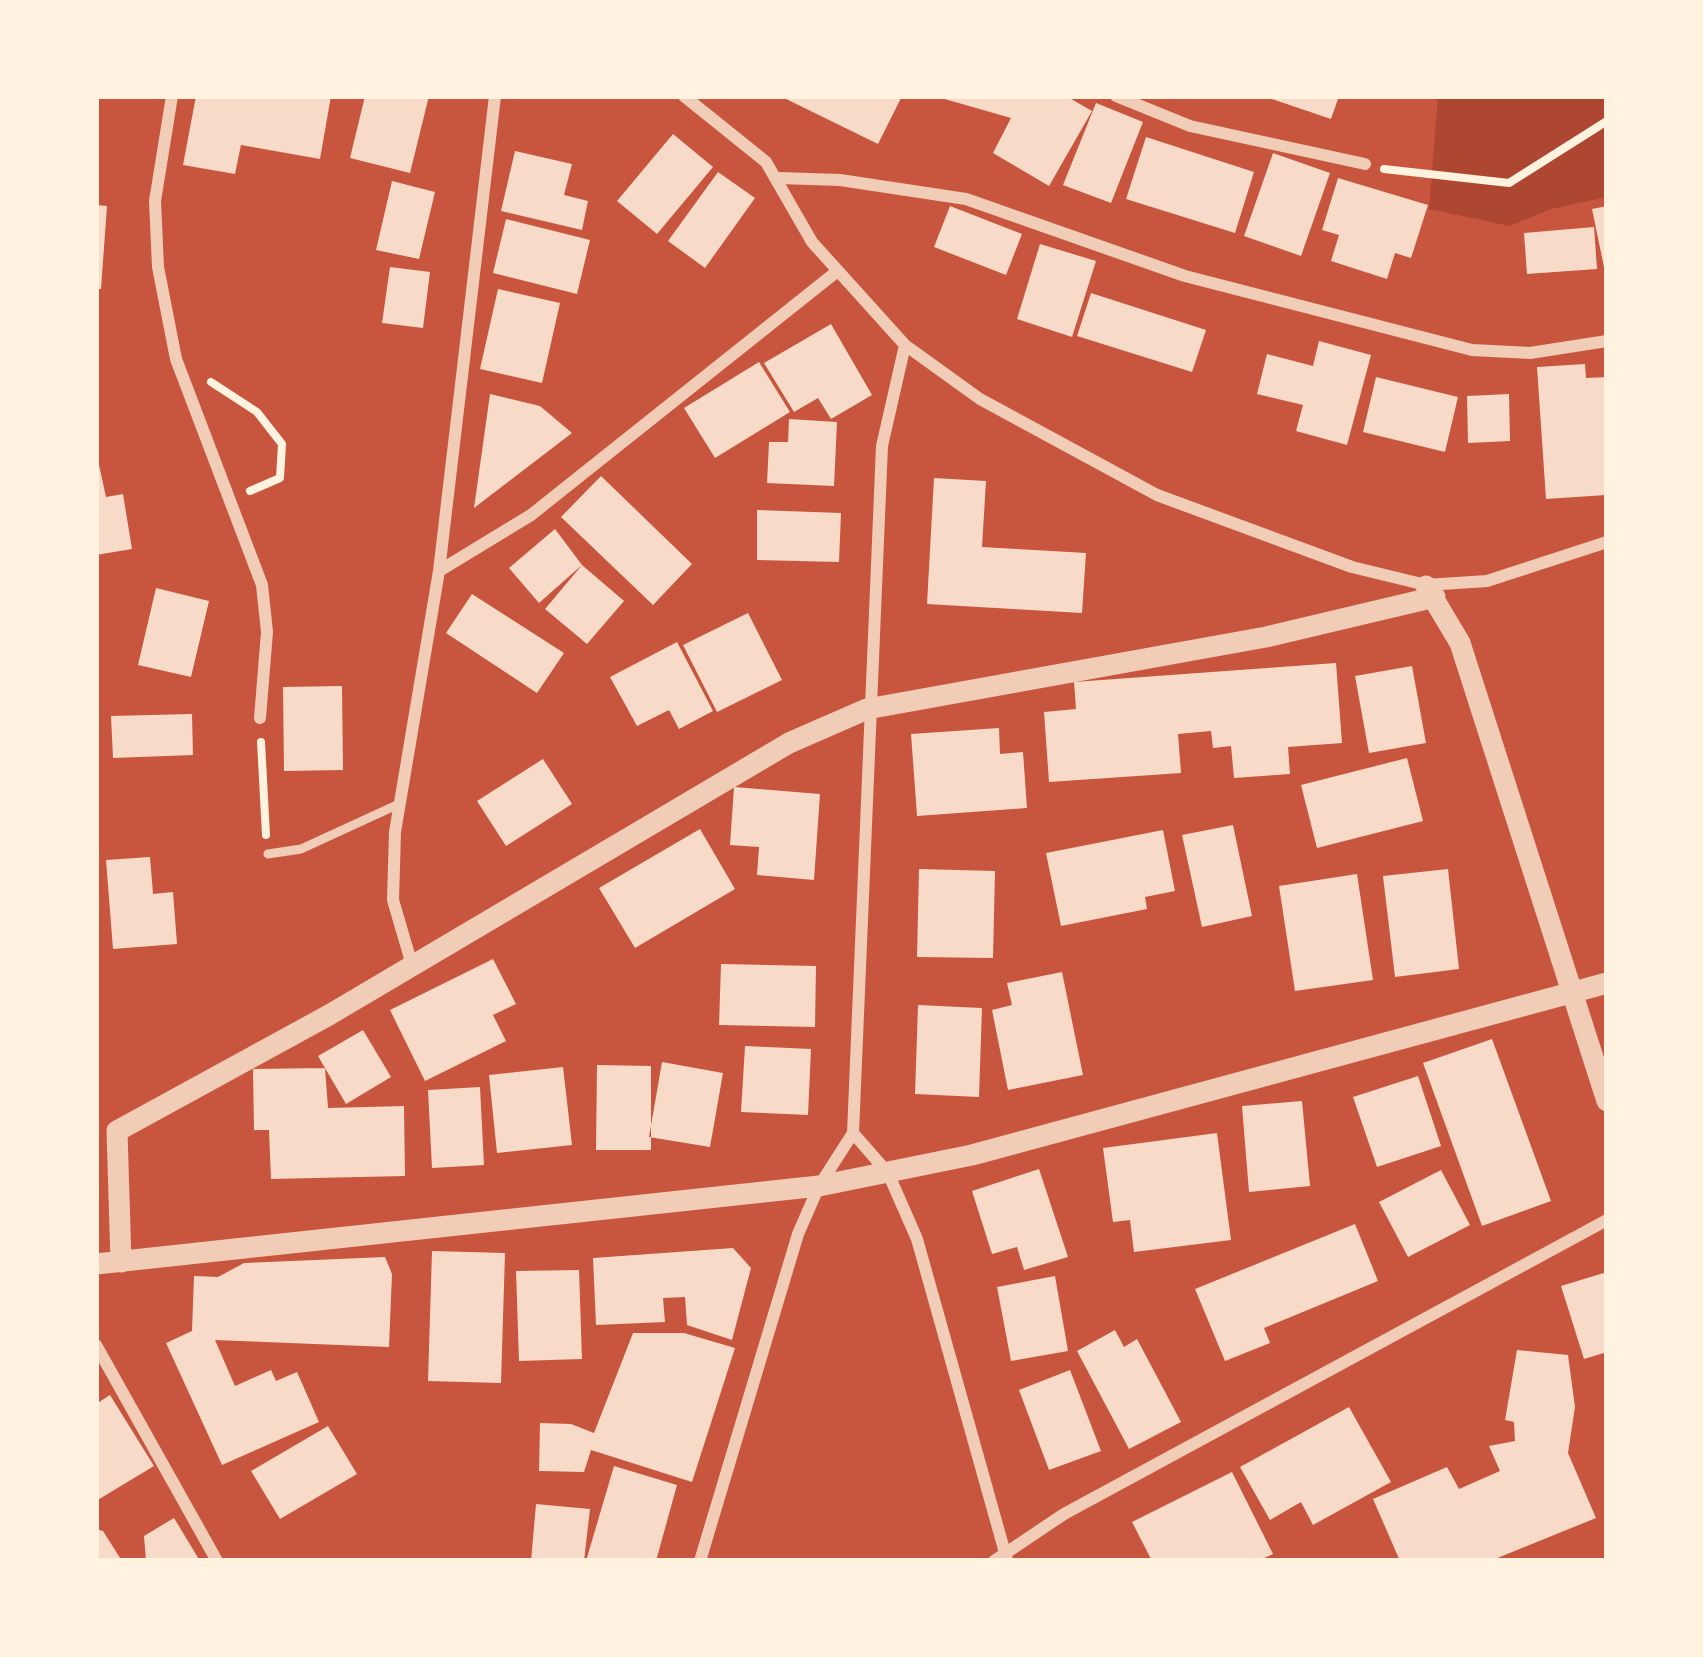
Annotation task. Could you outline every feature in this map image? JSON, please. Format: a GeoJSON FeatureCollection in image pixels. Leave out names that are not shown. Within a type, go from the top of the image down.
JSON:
{"type":"FeatureCollection","features":[{"type":"Feature","properties":{"kind":"street"},"geometry":{"type":"LineString","coordinates":[[172,96],[155,201],[158,266],[176,359],[257,565],[267,620],[260,718]]}},
{"type":"Feature","properties":{"kind":"street"},"geometry":{"type":"LineString","coordinates":[[412,965],[392,900],[399,804],[439,572],[495,96]]}},
{"type":"Feature","properties":{"kind":"street"},"geometry":{"type":"LineString","coordinates":[[683,96],[745,142],[778,178],[812,242],[835,273],[904,345],[980,399],[1157,495],[1430,591],[1467,662],[1607,1101]]}},
{"type":"Feature","properties":{"kind":"street"},"geometry":{"type":"LineString","coordinates":[[1116,96],[1190,126],[1365,164]]}},
{"type":"Feature","properties":{"kind":"street"},"geometry":{"type":"LineString","coordinates":[[778,178],[840,180],[966,199],[1166,271],[1472,350],[1530,353],[1607,340]]}},
{"type":"Feature","properties":{"kind":"street"},"geometry":{"type":"LineString","coordinates":[[439,572],[531,514],[835,273]]}},
{"type":"Feature","properties":{"kind":"street"},"geometry":{"type":"LineString","coordinates":[[700,1561],[798,1234],[819,1186],[853,1133],[867,709],[882,446],[904,345]]}},
{"type":"Feature","properties":{"kind":"street"},"geometry":{"type":"LineString","coordinates":[[121,1262],[106,1131],[412,965],[789,743],[867,709],[1266,637],[1430,591],[1487,581],[1607,542]]}},
{"type":"Feature","properties":{"kind":"street"},"geometry":{"type":"LineString","coordinates":[[96,1264],[819,1186],[888,1173],[1607,983]]}},
{"type":"Feature","properties":{"kind":"street"},"geometry":{"type":"LineString","coordinates":[[853,1133],[888,1173],[935,1293],[1002,1558],[1064,1514],[1607,1220]]}},
{"type":"Feature","properties":{"kind":"street"},"geometry":{"type":"LineString","coordinates":[[96,1346],[217,1561]]}},
{"type":"Feature","properties":{"kind":"lane"},"geometry":{"type":"LineString","coordinates":[[268,854],[301,849],[399,804]]}},
{"type":"Feature","properties":{"kind":"path"},"geometry":{"type":"LineString","coordinates":[[1365,164],[1418,176],[1509,183],[1607,121]]}},
{"type":"Feature","properties":{"kind":"path"},"geometry":{"type":"LineString","coordinates":[[176,359],[257,412],[282,444],[280,478],[231,497]]}},
{"type":"Feature","properties":{"kind":"path"},"geometry":{"type":"LineString","coordinates":[[260,718],[268,854]]}},
{"type":"Feature","properties":{"kind":"shaded area"},"geometry":{"type":"Polygon","coordinates":[[[1438,96],[1607,96],[1607,197],[1551,209],[1510,226],[1429,209],[1438,96]]]}},
{"type":"Feature","properties":{"kind":"building"},"geometry":{"type":"Polygon","coordinates":[[[196,96],[331,96],[320,159],[241,145],[235,174],[183,165],[196,96]]]}},
{"type":"Feature","properties":{"kind":"building"},"geometry":{"type":"Polygon","coordinates":[[[365,96],[429,96],[410,173],[350,158],[365,96]]]}},
{"type":"Feature","properties":{"kind":"building"},"geometry":{"type":"Polygon","coordinates":[[[780,96],[902,96],[878,144],[780,96]]]}},
{"type":"Feature","properties":{"kind":"building"},"geometry":{"type":"Polygon","coordinates":[[[934,96],[1066,96],[1092,111],[1049,186],[993,153],[1011,118],[934,96]]]}},
{"type":"Feature","properties":{"kind":"building"},"geometry":{"type":"Polygon","coordinates":[[[1263,96],[1339,96],[1331,119],[1263,96]]]}},
{"type":"Feature","properties":{"kind":"building"},"geometry":{"type":"Polygon","coordinates":[[[1096,103],[1143,122],[1111,203],[1063,185],[1096,103]]]}},
{"type":"Feature","properties":{"kind":"building"},"geometry":{"type":"Polygon","coordinates":[[[673,134],[713,167],[657,234],[617,201],[673,134]]]}},
{"type":"Feature","properties":{"kind":"building"},"geometry":{"type":"Polygon","coordinates":[[[1146,137],[1254,172],[1235,233],[1126,199],[1146,137]]]}},
{"type":"Feature","properties":{"kind":"building"},"geometry":{"type":"Polygon","coordinates":[[[515,151],[572,164],[564,195],[588,201],[582,230],[501,211],[515,151]]]}},
{"type":"Feature","properties":{"kind":"building"},"geometry":{"type":"Polygon","coordinates":[[[1273,153],[1330,173],[1301,256],[1244,236],[1273,153]]]}},
{"type":"Feature","properties":{"kind":"building"},"geometry":{"type":"Polygon","coordinates":[[[718,172],[755,198],[705,268],[668,241],[718,172]]]}},
{"type":"Feature","properties":{"kind":"building"},"geometry":{"type":"Polygon","coordinates":[[[1338,178],[1428,205],[1411,258],[1395,253],[1387,279],[1331,261],[1339,235],[1322,230],[1338,178]]]}},
{"type":"Feature","properties":{"kind":"building"},"geometry":{"type":"Polygon","coordinates":[[[392,181],[435,192],[419,259],[376,250],[392,181]]]}},
{"type":"Feature","properties":{"kind":"building"},"geometry":{"type":"Polygon","coordinates":[[[96,205],[107,206],[101,289],[96,289],[96,205]]]}},
{"type":"Feature","properties":{"kind":"building"},"geometry":{"type":"Polygon","coordinates":[[[950,206],[1022,234],[1006,275],[934,247],[950,206]]]}},
{"type":"Feature","properties":{"kind":"building"},"geometry":{"type":"Polygon","coordinates":[[[1607,206],[1607,272],[1605,272],[1592,209],[1607,206]]]}},
{"type":"Feature","properties":{"kind":"building"},"geometry":{"type":"Polygon","coordinates":[[[506,219],[590,240],[577,294],[493,273],[506,219]]]}},
{"type":"Feature","properties":{"kind":"building"},"geometry":{"type":"Polygon","coordinates":[[[1594,227],[1597,269],[1527,274],[1524,233],[1594,227]]]}},
{"type":"Feature","properties":{"kind":"building"},"geometry":{"type":"Polygon","coordinates":[[[1040,244],[1096,261],[1072,337],[1017,319],[1040,244]]]}},
{"type":"Feature","properties":{"kind":"building"},"geometry":{"type":"Polygon","coordinates":[[[390,267],[430,272],[423,328],[382,323],[390,267]]]}},
{"type":"Feature","properties":{"kind":"building"},"geometry":{"type":"Polygon","coordinates":[[[498,289],[560,303],[542,383],[480,369],[498,289]]]}},
{"type":"Feature","properties":{"kind":"building"},"geometry":{"type":"Polygon","coordinates":[[[1091,293],[1206,330],[1192,372],[1077,336],[1091,293]]]}},
{"type":"Feature","properties":{"kind":"building"},"geometry":{"type":"Polygon","coordinates":[[[831,324],[872,395],[831,419],[818,398],[794,412],[764,363],[831,324]]]}},
{"type":"Feature","properties":{"kind":"building"},"geometry":{"type":"Polygon","coordinates":[[[1319,341],[1371,355],[1347,445],[1296,431],[1303,405],[1257,394],[1267,354],[1313,366],[1319,341]]]}},
{"type":"Feature","properties":{"kind":"building"},"geometry":{"type":"Polygon","coordinates":[[[759,362],[790,412],[715,458],[684,408],[759,362]]]}},
{"type":"Feature","properties":{"kind":"building"},"geometry":{"type":"Polygon","coordinates":[[[1585,364],[1586,378],[1607,377],[1606,495],[1546,499],[1537,367],[1585,364]]]}},
{"type":"Feature","properties":{"kind":"building"},"geometry":{"type":"Polygon","coordinates":[[[1376,377],[1458,397],[1445,452],[1363,432],[1376,377]]]}},
{"type":"Feature","properties":{"kind":"building"},"geometry":{"type":"Polygon","coordinates":[[[490,394],[540,406],[572,433],[474,508],[490,394]]]}},
{"type":"Feature","properties":{"kind":"building"},"geometry":{"type":"Polygon","coordinates":[[[1509,394],[1510,441],[1468,443],[1467,396],[1509,394]]]}},
{"type":"Feature","properties":{"kind":"building"},"geometry":{"type":"Polygon","coordinates":[[[789,419],[837,422],[834,486],[767,483],[769,442],[788,442],[789,419]]]}},
{"type":"Feature","properties":{"kind":"building"},"geometry":{"type":"Polygon","coordinates":[[[96,451],[106,497],[123,494],[132,549],[96,555],[96,451]]]}},
{"type":"Feature","properties":{"kind":"building"},"geometry":{"type":"Polygon","coordinates":[[[601,476],[692,564],[653,605],[561,517],[601,476]]]}},
{"type":"Feature","properties":{"kind":"building"},"geometry":{"type":"Polygon","coordinates":[[[934,478],[986,481],[982,547],[1086,553],[1082,613],[927,604],[934,478]]]}},
{"type":"Feature","properties":{"kind":"building"},"geometry":{"type":"Polygon","coordinates":[[[757,510],[841,513],[839,562],[757,560],[757,510]]]}},
{"type":"Feature","properties":{"kind":"building"},"geometry":{"type":"Polygon","coordinates":[[[555,529],[582,565],[539,603],[509,568],[555,529]]]}},
{"type":"Feature","properties":{"kind":"building"},"geometry":{"type":"Polygon","coordinates":[[[582,565],[624,601],[587,644],[545,609],[582,565]]]}},
{"type":"Feature","properties":{"kind":"building"},"geometry":{"type":"Polygon","coordinates":[[[156,588],[209,601],[191,677],[138,665],[156,588]]]}},
{"type":"Feature","properties":{"kind":"building"},"geometry":{"type":"Polygon","coordinates":[[[472,594],[564,653],[537,693],[446,633],[472,594]]]}},
{"type":"Feature","properties":{"kind":"building"},"geometry":{"type":"Polygon","coordinates":[[[748,613],[782,680],[717,712],[683,645],[748,613]]]}},
{"type":"Feature","properties":{"kind":"building"},"geometry":{"type":"Polygon","coordinates":[[[677,642],[713,711],[679,729],[669,710],[637,726],[610,677],[677,642]]]}},
{"type":"Feature","properties":{"kind":"building"},"geometry":{"type":"Polygon","coordinates":[[[1336,663],[1342,743],[1288,747],[1290,774],[1234,778],[1231,746],[1213,748],[1211,731],[1178,734],[1181,773],[1049,782],[1044,712],[1076,709],[1074,682],[1336,663]]]}},
{"type":"Feature","properties":{"kind":"building"},"geometry":{"type":"Polygon","coordinates":[[[1412,666],[1426,743],[1369,753],[1355,676],[1412,666]]]}},
{"type":"Feature","properties":{"kind":"building"},"geometry":{"type":"Polygon","coordinates":[[[342,686],[343,770],[284,771],[283,687],[342,686]]]}},
{"type":"Feature","properties":{"kind":"building"},"geometry":{"type":"Polygon","coordinates":[[[192,714],[193,755],[113,758],[111,716],[192,714]]]}},
{"type":"Feature","properties":{"kind":"building"},"geometry":{"type":"Polygon","coordinates":[[[999,728],[1000,754],[1023,752],[1027,808],[917,816],[911,734],[999,728]]]}},
{"type":"Feature","properties":{"kind":"building"},"geometry":{"type":"Polygon","coordinates":[[[1407,758],[1423,821],[1317,848],[1301,785],[1407,758]]]}},
{"type":"Feature","properties":{"kind":"building"},"geometry":{"type":"Polygon","coordinates":[[[543,759],[572,804],[506,846],[477,801],[543,759]]]}},
{"type":"Feature","properties":{"kind":"building"},"geometry":{"type":"Polygon","coordinates":[[[734,787],[820,794],[814,880],[757,875],[759,847],[730,845],[734,787]]]}},
{"type":"Feature","properties":{"kind":"building"},"geometry":{"type":"Polygon","coordinates":[[[1233,825],[1252,916],[1202,927],[1182,835],[1233,825]]]}},
{"type":"Feature","properties":{"kind":"building"},"geometry":{"type":"Polygon","coordinates":[[[700,829],[735,889],[635,948],[599,888],[700,829]]]}},
{"type":"Feature","properties":{"kind":"building"},"geometry":{"type":"Polygon","coordinates":[[[1163,830],[1175,891],[1145,897],[1147,909],[1061,926],[1046,853],[1163,830]]]}},
{"type":"Feature","properties":{"kind":"building"},"geometry":{"type":"Polygon","coordinates":[[[150,857],[153,894],[173,892],[177,944],[113,949],[106,860],[150,857]]]}},
{"type":"Feature","properties":{"kind":"building"},"geometry":{"type":"Polygon","coordinates":[[[919,869],[995,871],[993,958],[917,957],[919,869]]]}},
{"type":"Feature","properties":{"kind":"building"},"geometry":{"type":"Polygon","coordinates":[[[1448,869],[1459,969],[1395,977],[1383,876],[1448,869]]]}},
{"type":"Feature","properties":{"kind":"building"},"geometry":{"type":"Polygon","coordinates":[[[1357,874],[1373,980],[1295,991],[1279,886],[1357,874]]]}},
{"type":"Feature","properties":{"kind":"building"},"geometry":{"type":"Polygon","coordinates":[[[493,959],[516,1004],[493,1015],[506,1041],[425,1081],[390,1010],[493,959]]]}},
{"type":"Feature","properties":{"kind":"building"},"geometry":{"type":"Polygon","coordinates":[[[721,964],[816,966],[815,1027],[719,1025],[721,964]]]}},
{"type":"Feature","properties":{"kind":"building"},"geometry":{"type":"Polygon","coordinates":[[[1062,972],[1083,1075],[1008,1090],[992,1010],[1012,1005],[1007,983],[1062,972]]]}},
{"type":"Feature","properties":{"kind":"building"},"geometry":{"type":"Polygon","coordinates":[[[918,1005],[982,1008],[979,1097],[915,1094],[918,1005]]]}},
{"type":"Feature","properties":{"kind":"building"},"geometry":{"type":"Polygon","coordinates":[[[363,1030],[391,1077],[346,1104],[318,1056],[363,1030]]]}},
{"type":"Feature","properties":{"kind":"building"},"geometry":{"type":"Polygon","coordinates":[[[1492,1039],[1551,1201],[1482,1226],[1423,1063],[1492,1039]]]}},
{"type":"Feature","properties":{"kind":"building"},"geometry":{"type":"Polygon","coordinates":[[[745,1046],[811,1049],[808,1115],[741,1112],[745,1046]]]}},
{"type":"Feature","properties":{"kind":"building"},"geometry":{"type":"Polygon","coordinates":[[[662,1062],[723,1073],[710,1147],[649,1137],[662,1062]]]}},
{"type":"Feature","properties":{"kind":"building"},"geometry":{"type":"Polygon","coordinates":[[[597,1065],[651,1066],[651,1150],[596,1150],[597,1065]]]}},
{"type":"Feature","properties":{"kind":"building"},"geometry":{"type":"Polygon","coordinates":[[[563,1067],[572,1145],[497,1153],[489,1075],[563,1067]]]}},
{"type":"Feature","properties":{"kind":"building"},"geometry":{"type":"Polygon","coordinates":[[[325,1068],[328,1108],[404,1106],[405,1176],[271,1179],[269,1130],[254,1130],[253,1069],[325,1068]]]}},
{"type":"Feature","properties":{"kind":"building"},"geometry":{"type":"Polygon","coordinates":[[[1418,1076],[1441,1146],[1377,1167],[1353,1097],[1418,1076]]]}},
{"type":"Feature","properties":{"kind":"building"},"geometry":{"type":"Polygon","coordinates":[[[480,1087],[484,1165],[432,1168],[428,1090],[480,1087]]]}},
{"type":"Feature","properties":{"kind":"building"},"geometry":{"type":"Polygon","coordinates":[[[1302,1101],[1310,1186],[1249,1192],[1242,1106],[1302,1101]]]}},
{"type":"Feature","properties":{"kind":"building"},"geometry":{"type":"Polygon","coordinates":[[[1217,1133],[1231,1240],[1134,1252],[1130,1220],[1113,1222],[1103,1148],[1217,1133]]]}},
{"type":"Feature","properties":{"kind":"building"},"geometry":{"type":"Polygon","coordinates":[[[1039,1169],[1068,1257],[1024,1270],[1017,1247],[992,1254],[972,1191],[1039,1169]]]}},
{"type":"Feature","properties":{"kind":"building"},"geometry":{"type":"Polygon","coordinates":[[[1441,1170],[1470,1225],[1408,1257],[1379,1202],[1441,1170]]]}},
{"type":"Feature","properties":{"kind":"building"},"geometry":{"type":"Polygon","coordinates":[[[1355,1224],[1378,1281],[1264,1328],[1270,1343],[1225,1361],[1195,1289],[1355,1224]]]}},
{"type":"Feature","properties":{"kind":"building"},"geometry":{"type":"Polygon","coordinates":[[[733,1248],[751,1268],[732,1340],[687,1325],[685,1297],[663,1298],[665,1322],[596,1325],[593,1258],[733,1248]]]}},
{"type":"Feature","properties":{"kind":"building"},"geometry":{"type":"Polygon","coordinates":[[[432,1251],[505,1253],[501,1383],[428,1381],[432,1251]]]}},
{"type":"Feature","properties":{"kind":"building"},"geometry":{"type":"Polygon","coordinates":[[[385,1257],[392,1274],[389,1347],[215,1340],[235,1386],[271,1370],[276,1381],[297,1372],[319,1422],[222,1465],[166,1343],[192,1331],[194,1276],[218,1277],[244,1263],[385,1257]]]}},
{"type":"Feature","properties":{"kind":"building"},"geometry":{"type":"Polygon","coordinates":[[[579,1270],[582,1359],[519,1361],[516,1271],[579,1270]]]}},
{"type":"Feature","properties":{"kind":"building"},"geometry":{"type":"Polygon","coordinates":[[[1607,1272],[1607,1352],[1584,1359],[1561,1286],[1607,1272]]]}},
{"type":"Feature","properties":{"kind":"building"},"geometry":{"type":"Polygon","coordinates":[[[1055,1276],[1068,1351],[1011,1361],[997,1287],[1055,1276]]]}},
{"type":"Feature","properties":{"kind":"building"},"geometry":{"type":"Polygon","coordinates":[[[1115,1330],[1124,1347],[1137,1339],[1181,1422],[1129,1449],[1077,1351],[1115,1330]]]}},
{"type":"Feature","properties":{"kind":"building"},"geometry":{"type":"Polygon","coordinates":[[[633,1333],[684,1333],[735,1348],[692,1482],[591,1450],[584,1472],[539,1471],[540,1423],[571,1424],[594,1433],[633,1333]]]}},
{"type":"Feature","properties":{"kind":"building"},"geometry":{"type":"Polygon","coordinates":[[[1517,1350],[1568,1355],[1575,1407],[1568,1453],[1596,1518],[1490,1561],[1400,1561],[1373,1499],[1447,1467],[1459,1489],[1500,1471],[1489,1446],[1515,1441],[1514,1422],[1505,1420],[1517,1350]]]}},
{"type":"Feature","properties":{"kind":"building"},"geometry":{"type":"Polygon","coordinates":[[[1070,1370],[1101,1451],[1049,1470],[1019,1390],[1070,1370]]]}},
{"type":"Feature","properties":{"kind":"building"},"geometry":{"type":"Polygon","coordinates":[[[110,1395],[154,1466],[96,1501],[96,1404],[110,1395]]]}},
{"type":"Feature","properties":{"kind":"building"},"geometry":{"type":"Polygon","coordinates":[[[1349,1407],[1391,1482],[1313,1525],[1301,1502],[1270,1520],[1240,1467],[1349,1407]]]}},
{"type":"Feature","properties":{"kind":"building"},"geometry":{"type":"Polygon","coordinates":[[[328,1426],[357,1474],[280,1519],[251,1471],[328,1426]]]}},
{"type":"Feature","properties":{"kind":"building"},"geometry":{"type":"Polygon","coordinates":[[[614,1466],[677,1485],[656,1561],[586,1561],[614,1466]]]}},
{"type":"Feature","properties":{"kind":"building"},"geometry":{"type":"Polygon","coordinates":[[[1232,1472],[1273,1554],[1258,1561],[1152,1561],[1132,1522],[1232,1472]]]}},
{"type":"Feature","properties":{"kind":"building"},"geometry":{"type":"Polygon","coordinates":[[[536,1504],[590,1509],[584,1561],[531,1561],[536,1504]]]}},
{"type":"Feature","properties":{"kind":"building"},"geometry":{"type":"Polygon","coordinates":[[[174,1518],[200,1561],[146,1561],[144,1536],[174,1518]]]}},
{"type":"Feature","properties":{"kind":"building"},"geometry":{"type":"Polygon","coordinates":[[[96,1529],[103,1531],[122,1561],[96,1561],[96,1529]]]}}]}
